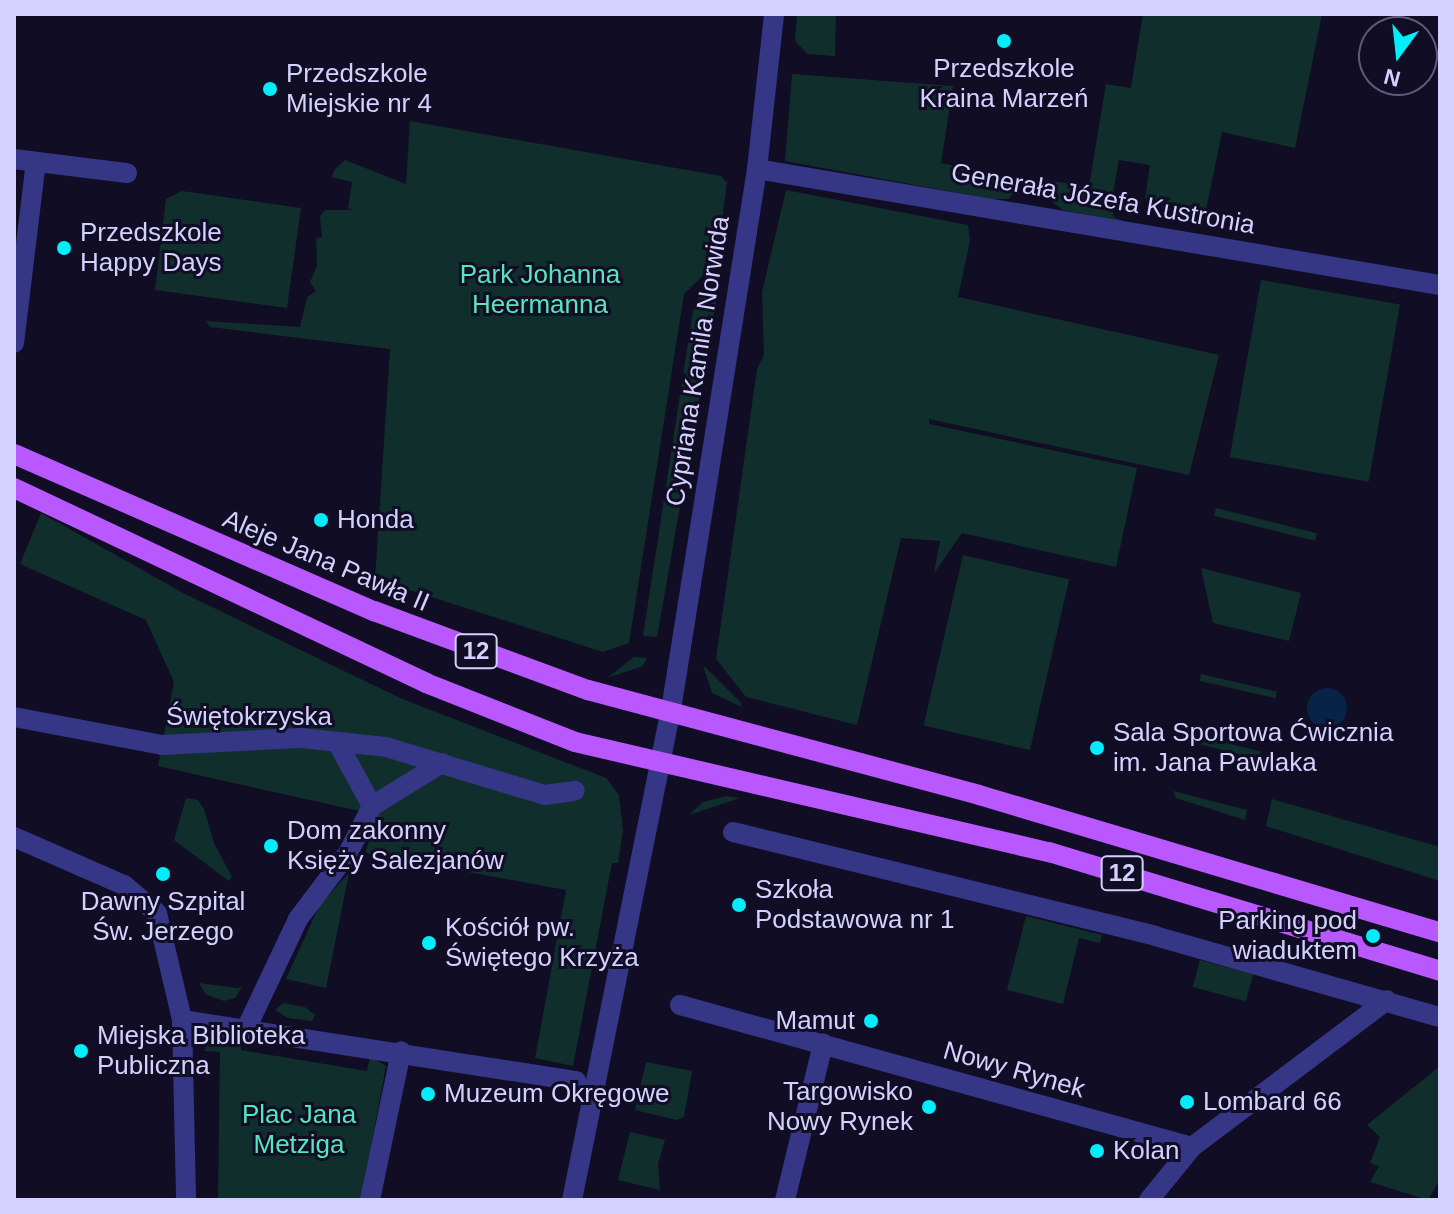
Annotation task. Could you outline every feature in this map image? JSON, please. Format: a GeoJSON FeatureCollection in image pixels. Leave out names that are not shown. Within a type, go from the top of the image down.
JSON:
{"type":"FeatureCollection","features":[{"type":"Feature","properties":{"kind":"main road","name":"Aleje Jana Pawła II"},"geometry":{"type":"LineString","coordinates":[[14,454],[374,611],[670,716]]}},
{"type":"Feature","properties":{"kind":"main road","name":"12"},"geometry":{"type":"LineString","coordinates":[[14,488],[499,715],[660,766],[934,823],[1308,928],[1440,971]]}},
{"type":"Feature","properties":{"kind":"main road","name":"12"},"geometry":{"type":"LineString","coordinates":[[670,716],[901,775],[1440,932]]}},
{"type":"Feature","properties":{"kind":"street","name":"Cypriana Kamila Norwida"},"geometry":{"type":"LineString","coordinates":[[572,1200],[670,716],[757,169],[774,14]]}},
{"type":"Feature","properties":{"kind":"street"},"geometry":{"type":"LineString","coordinates":[[14,159],[127,173]]}},
{"type":"Feature","properties":{"kind":"street"},"geometry":{"type":"LineString","coordinates":[[14,343],[36,162]]}},
{"type":"Feature","properties":{"kind":"street","name":"Generała Józefa Kustronia"},"geometry":{"type":"LineString","coordinates":[[757,169],[1440,285]]}},
{"type":"Feature","properties":{"kind":"street","name":"Świętokrzyska"},"geometry":{"type":"LineString","coordinates":[[14,717],[162,745],[301,738],[386,747],[545,795],[575,791]]}},
{"type":"Feature","properties":{"kind":"street"},"geometry":{"type":"LineString","coordinates":[[337,742],[372,806]]}},
{"type":"Feature","properties":{"kind":"street"},"geometry":{"type":"LineString","coordinates":[[247,1027],[298,919],[341,863],[372,806],[442,763]]}},
{"type":"Feature","properties":{"kind":"street"},"geometry":{"type":"LineString","coordinates":[[733,832],[1155,936],[1440,1017]]}},
{"type":"Feature","properties":{"kind":"street"},"geometry":{"type":"LineString","coordinates":[[14,837],[118,881],[145,898],[157,913],[182,1020],[186,1200]]}},
{"type":"Feature","properties":{"kind":"street"},"geometry":{"type":"LineString","coordinates":[[1149,1200],[1192,1147],[1387,1000]]}},
{"type":"Feature","properties":{"kind":"street","name":"Nowy Rynek"},"geometry":{"type":"LineString","coordinates":[[680,1005],[1192,1147]]}},
{"type":"Feature","properties":{"kind":"street"},"geometry":{"type":"LineString","coordinates":[[182,1020],[247,1027],[576,1081]]}},
{"type":"Feature","properties":{"kind":"street"},"geometry":{"type":"LineString","coordinates":[[785,1200],[823,1044]]}},
{"type":"Feature","properties":{"kind":"street"},"geometry":{"type":"LineString","coordinates":[[370,1200],[401,1051]]}},
{"type":"Feature","properties":{"kind":"green space"},"geometry":{"type":"Polygon","coordinates":[[[797,14],[836,14],[835,56],[808,54],[795,41],[797,14]]]}},
{"type":"Feature","properties":{"kind":"green space"},"geometry":{"type":"Polygon","coordinates":[[[1143,14],[1322,14],[1295,148],[1222,132],[1206,210],[1145,198],[1150,165],[1119,160],[1111,204],[1114,217],[1128,223],[1063,210],[1041,193],[1046,180],[1089,187],[1106,84],[1131,88],[1143,14]]]}},
{"type":"Feature","properties":{"kind":"green space"},"geometry":{"type":"Polygon","coordinates":[[[792,74],[953,86],[941,163],[1017,178],[1015,191],[1009,199],[991,199],[785,161],[792,74]]]}},
{"type":"Feature","properties":{"kind":"green space","name":"Park Johanna Heermanna"},"geometry":{"type":"Polygon","coordinates":[[[410,121],[721,176],[727,183],[716,263],[684,294],[629,643],[603,652],[375,579],[390,349],[210,327],[206,321],[300,327],[307,297],[316,291],[310,282],[317,266],[316,238],[322,237],[320,216],[325,210],[354,210],[348,208],[352,182],[332,177],[334,170],[345,160],[406,184],[410,121]]]}},
{"type":"Feature","properties":{"kind":"green space"},"geometry":{"type":"Polygon","coordinates":[[[786,190],[968,225],[970,241],[958,297],[1219,355],[1189,475],[929,419],[929,424],[1137,468],[1116,567],[962,533],[934,573],[940,541],[901,538],[857,725],[746,697],[716,659],[757,369],[764,355],[762,292],[786,190]]]}},
{"type":"Feature","properties":{"kind":"green space"},"geometry":{"type":"Polygon","coordinates":[[[182,191],[301,208],[287,308],[155,290],[166,199],[182,191]]]}},
{"type":"Feature","properties":{"kind":"green space"},"geometry":{"type":"Polygon","coordinates":[[[1261,280],[1400,304],[1369,482],[1230,457],[1261,280]]]}},
{"type":"Feature","properties":{"kind":"green space"},"geometry":{"type":"Polygon","coordinates":[[[706,289],[718,291],[657,637],[643,636],[694,304],[706,289]]]}},
{"type":"Feature","properties":{"kind":"green space"},"geometry":{"type":"Polygon","coordinates":[[[1216,508],[1317,533],[1315,541],[1214,516],[1216,508]]]}},
{"type":"Feature","properties":{"kind":"green space"},"geometry":{"type":"Polygon","coordinates":[[[41,513],[185,594],[400,698],[606,778],[619,795],[623,831],[618,863],[612,863],[573,1066],[535,1058],[566,890],[365,853],[374,828],[386,823],[367,817],[368,813],[158,766],[174,682],[146,620],[20,564],[41,513]]]}},
{"type":"Feature","properties":{"kind":"green space"},"geometry":{"type":"Polygon","coordinates":[[[963,555],[1069,580],[1030,750],[924,726],[963,555]]]}},
{"type":"Feature","properties":{"kind":"green space"},"geometry":{"type":"Polygon","coordinates":[[[1201,568],[1301,593],[1289,641],[1213,623],[1201,568]]]}},
{"type":"Feature","properties":{"kind":"green space"},"geometry":{"type":"Polygon","coordinates":[[[634,657],[647,658],[643,666],[607,678],[634,657]]]}},
{"type":"Feature","properties":{"kind":"green space"},"geometry":{"type":"Polygon","coordinates":[[[703,665],[741,703],[742,707],[712,693],[703,665]]]}},
{"type":"Feature","properties":{"kind":"green space"},"geometry":{"type":"Polygon","coordinates":[[[1201,674],[1277,692],[1275,698],[1199,681],[1201,674]]]}},
{"type":"Feature","properties":{"kind":"green space"},"geometry":{"type":"Polygon","coordinates":[[[1187,733],[1261,751],[1259,759],[1185,741],[1187,733]]]}},
{"type":"Feature","properties":{"kind":"green space"},"geometry":{"type":"Polygon","coordinates":[[[1173,791],[1247,810],[1245,820],[1176,798],[1173,791]]]}},
{"type":"Feature","properties":{"kind":"green space"},"geometry":{"type":"Polygon","coordinates":[[[726,796],[740,798],[689,815],[703,802],[726,796]]]}},
{"type":"Feature","properties":{"kind":"green space"},"geometry":{"type":"Polygon","coordinates":[[[186,798],[198,800],[204,809],[214,843],[232,877],[229,881],[174,840],[186,798]]]}},
{"type":"Feature","properties":{"kind":"green space"},"geometry":{"type":"Polygon","coordinates":[[[1272,799],[1440,847],[1440,881],[1266,826],[1272,799]]]}},
{"type":"Feature","properties":{"kind":"green space"},"geometry":{"type":"Polygon","coordinates":[[[349,873],[326,988],[286,979],[320,904],[349,873]]]}},
{"type":"Feature","properties":{"kind":"green space"},"geometry":{"type":"Polygon","coordinates":[[[1026,916],[1102,935],[1100,943],[1079,938],[1063,1004],[1007,990],[1026,916]]]}},
{"type":"Feature","properties":{"kind":"green space"},"geometry":{"type":"Polygon","coordinates":[[[1200,960],[1253,974],[1246,1001],[1193,987],[1200,960]]]}},
{"type":"Feature","properties":{"kind":"green space"},"geometry":{"type":"Polygon","coordinates":[[[199,983],[242,987],[235,998],[224,1001],[205,994],[199,983]]]}},
{"type":"Feature","properties":{"kind":"green space"},"geometry":{"type":"Polygon","coordinates":[[[283,1003],[305,1007],[315,1015],[312,1021],[288,1018],[275,1010],[283,1003]]]}},
{"type":"Feature","properties":{"kind":"green space","name":"Plac Jana Metziga"},"geometry":{"type":"Polygon","coordinates":[[[223,1032],[243,1035],[241,1050],[367,1071],[370,1056],[386,1066],[361,1200],[218,1200],[220,1052],[204,1051],[212,1035],[223,1032]]]}},
{"type":"Feature","properties":{"kind":"green space"},"geometry":{"type":"Polygon","coordinates":[[[646,1062],[692,1071],[684,1117],[677,1120],[635,1110],[646,1062]]]}},
{"type":"Feature","properties":{"kind":"green space"},"geometry":{"type":"Polygon","coordinates":[[[1440,1066],[1440,1179],[1428,1200],[1370,1182],[1379,1166],[1370,1163],[1380,1137],[1367,1125],[1440,1066]]]}},
{"type":"Feature","properties":{"kind":"green space"},"geometry":{"type":"Polygon","coordinates":[[[630,1132],[665,1140],[658,1164],[660,1190],[618,1180],[630,1132]]]}},
{"type":"Feature","properties":{"kind":"water"},"geometry":{"type":"Polygon","coordinates":[[[1327,688],[1341,694],[1347,708],[1341,722],[1327,728],[1313,722],[1307,708],[1313,694],[1327,688]]]}},
{"type":"Feature","properties":{"kind":"place","name":"Przedszkole Kraina Marzeń"},"geometry":{"type":"Point","coordinates":[1004,41]}},
{"type":"Feature","properties":{"kind":"place","name":"Przedszkole Miejskie nr 4"},"geometry":{"type":"Point","coordinates":[270,89]}},
{"type":"Feature","properties":{"kind":"place","name":"Przedszkole Happy Days"},"geometry":{"type":"Point","coordinates":[64,248]}},
{"type":"Feature","properties":{"kind":"place","name":"Honda"},"geometry":{"type":"Point","coordinates":[321,520]}},
{"type":"Feature","properties":{"kind":"place","name":"Sala Sportowa Ćwicznia im. Jana Pawlaka"},"geometry":{"type":"Point","coordinates":[1097,748]}},
{"type":"Feature","properties":{"kind":"place","name":"Dom zakonny Księży Salezjanów"},"geometry":{"type":"Point","coordinates":[271,846]}},
{"type":"Feature","properties":{"kind":"place","name":"Dawny Szpital Św. Jerzego"},"geometry":{"type":"Point","coordinates":[163,874]}},
{"type":"Feature","properties":{"kind":"place","name":"Szkoła Podstawowa nr 1"},"geometry":{"type":"Point","coordinates":[739,905]}},
{"type":"Feature","properties":{"kind":"place","name":"Parking pod wiaduktem"},"geometry":{"type":"Point","coordinates":[1373,936]}},
{"type":"Feature","properties":{"kind":"place","name":"Kościół pw. Świętego Krzyża"},"geometry":{"type":"Point","coordinates":[429,943]}},
{"type":"Feature","properties":{"kind":"place","name":"Mamut"},"geometry":{"type":"Point","coordinates":[871,1021]}},
{"type":"Feature","properties":{"kind":"place","name":"Miejska Biblioteka Publiczna"},"geometry":{"type":"Point","coordinates":[81,1051]}},
{"type":"Feature","properties":{"kind":"place","name":"Muzeum Okręgowe"},"geometry":{"type":"Point","coordinates":[428,1094]}},
{"type":"Feature","properties":{"kind":"place","name":"Lombard 66"},"geometry":{"type":"Point","coordinates":[1187,1102]}},
{"type":"Feature","properties":{"kind":"place","name":"Targowisko Nowy Rynek"},"geometry":{"type":"Point","coordinates":[929,1107]}},
{"type":"Feature","properties":{"kind":"place","name":"Kolan"},"geometry":{"type":"Point","coordinates":[1097,1151]}}]}
